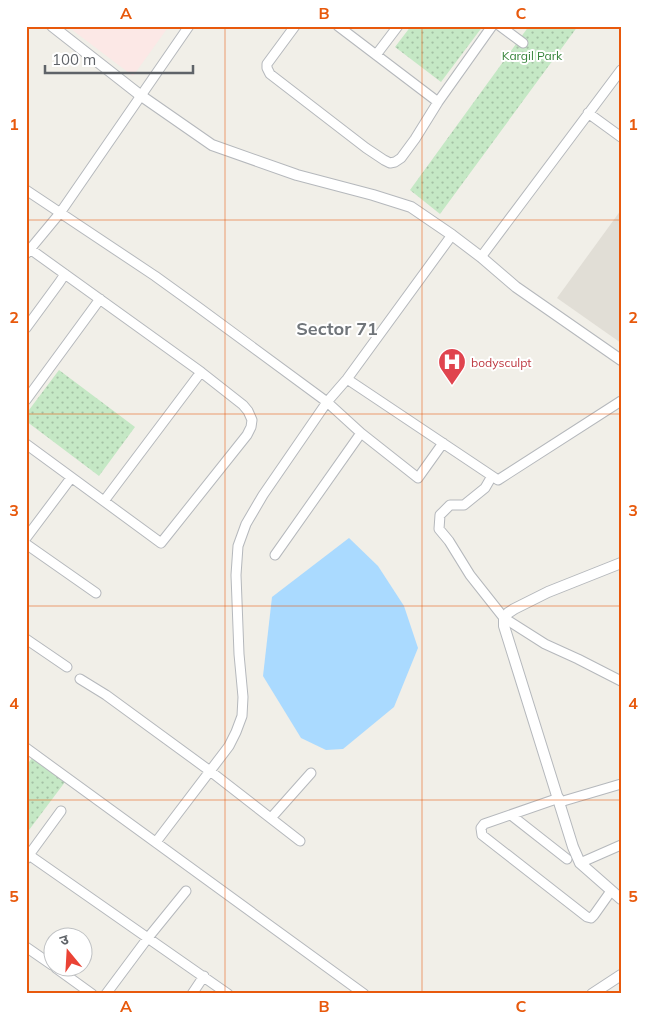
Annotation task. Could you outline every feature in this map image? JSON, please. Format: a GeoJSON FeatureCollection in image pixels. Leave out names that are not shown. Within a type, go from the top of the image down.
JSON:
{"type":"FeatureCollection","features":[{"type":"Feature","properties":{"kind":"street"},"geometry":{"type":"LineString","coordinates":[[52,26],[140,95],[212,145],[297,175],[411,207],[481,257],[516,287],[621,360]]}},
{"type":"Feature","properties":{"kind":"street"},"geometry":{"type":"LineString","coordinates":[[26,444],[161,543],[239,447],[251,427],[252,420],[243,405],[201,372],[65,274],[28,252],[60,212],[189,26]]}},
{"type":"Feature","properties":{"kind":"street"},"geometry":{"type":"LineString","coordinates":[[295,26],[267,64],[266,68],[270,74],[390,163],[401,158],[492,26]]}},
{"type":"Feature","properties":{"kind":"street"},"geometry":{"type":"LineString","coordinates":[[338,26],[438,102]]}},
{"type":"Feature","properties":{"kind":"street"},"geometry":{"type":"LineString","coordinates":[[376,55],[398,26]]}},
{"type":"Feature","properties":{"kind":"street"},"geometry":{"type":"LineString","coordinates":[[500,26],[523,43]]}},
{"type":"Feature","properties":{"kind":"street"},"geometry":{"type":"LineString","coordinates":[[481,257],[621,70]]}},
{"type":"Feature","properties":{"kind":"street"},"geometry":{"type":"LineString","coordinates":[[588,113],[621,137]]}},
{"type":"Feature","properties":{"kind":"street"},"geometry":{"type":"LineString","coordinates":[[26,190],[169,286],[327,402],[361,434],[418,478],[443,443]]}},
{"type":"Feature","properties":{"kind":"street"},"geometry":{"type":"LineString","coordinates":[[156,842],[229,746],[242,716],[243,697],[236,575],[238,546],[246,524],[263,495],[327,402],[347,379],[452,235]]}},
{"type":"Feature","properties":{"kind":"street"},"geometry":{"type":"LineString","coordinates":[[26,328],[65,274]]}},
{"type":"Feature","properties":{"kind":"street"},"geometry":{"type":"LineString","coordinates":[[26,400],[100,299]]}},
{"type":"Feature","properties":{"kind":"street"},"geometry":{"type":"LineString","coordinates":[[104,501],[201,372]]}},
{"type":"Feature","properties":{"kind":"street"},"geometry":{"type":"LineString","coordinates":[[347,379],[498,480],[621,401]]}},
{"type":"Feature","properties":{"kind":"street"},"geometry":{"type":"LineString","coordinates":[[274,555],[361,434]]}},
{"type":"Feature","properties":{"kind":"street"},"geometry":{"type":"LineString","coordinates":[[492,476],[485,488],[464,505],[450,505],[445,510],[440,516],[439,530],[449,541],[470,575],[504,618],[545,644],[621,681]]}},
{"type":"Feature","properties":{"kind":"street"},"geometry":{"type":"LineString","coordinates":[[26,538],[71,478]]}},
{"type":"Feature","properties":{"kind":"street"},"geometry":{"type":"LineString","coordinates":[[26,544],[96,593]]}},
{"type":"Feature","properties":{"kind":"street"},"geometry":{"type":"LineString","coordinates":[[621,563],[548,592],[508,613],[504,618],[504,626],[573,847],[580,863],[621,900]]}},
{"type":"Feature","properties":{"kind":"street"},"geometry":{"type":"LineString","coordinates":[[26,639],[67,667]]}},
{"type":"Feature","properties":{"kind":"street"},"geometry":{"type":"LineString","coordinates":[[80,679],[210,771],[300,841]]}},
{"type":"Feature","properties":{"kind":"street"},"geometry":{"type":"LineString","coordinates":[[27,749],[364,994]]}},
{"type":"Feature","properties":{"kind":"street"},"geometry":{"type":"LineString","coordinates":[[271,818],[311,772]]}},
{"type":"Feature","properties":{"kind":"street"},"geometry":{"type":"LineString","coordinates":[[611,891],[594,915],[591,918],[587,917],[482,835],[481,828],[484,824],[511,815],[621,784]]}},
{"type":"Feature","properties":{"kind":"street"},"geometry":{"type":"LineString","coordinates":[[61,811],[28,857],[228,994]]}},
{"type":"Feature","properties":{"kind":"street"},"geometry":{"type":"LineString","coordinates":[[511,815],[567,859]]}},
{"type":"Feature","properties":{"kind":"street"},"geometry":{"type":"LineString","coordinates":[[580,863],[621,845]]}},
{"type":"Feature","properties":{"kind":"street"},"geometry":{"type":"LineString","coordinates":[[106,994],[186,891]]}},
{"type":"Feature","properties":{"kind":"street"},"geometry":{"type":"LineString","coordinates":[[26,947],[42,958]]}},
{"type":"Feature","properties":{"kind":"street"},"geometry":{"type":"LineString","coordinates":[[592,994],[621,975]]}},
{"type":"Feature","properties":{"kind":"street"},"geometry":{"type":"LineString","coordinates":[[192,994],[204,976]]}},
{"type":"Feature","properties":{"kind":"street"},"geometry":{"type":"LineString","coordinates":[[70,978],[92,994]]}},
{"type":"Feature","properties":{"kind":"shaded area"},"geometry":{"type":"Polygon","coordinates":[[[67,26],[169,26],[133,76],[67,26]]]}},
{"type":"Feature","properties":{"kind":"shaded area"},"geometry":{"type":"Polygon","coordinates":[[[621,210],[621,343],[557,298],[621,210]]]}},
{"type":"Feature","properties":{"kind":"green space"},"geometry":{"type":"Polygon","coordinates":[[[411,26],[483,26],[441,82],[395,47],[411,26]]]}},
{"type":"Feature","properties":{"kind":"green space","name":"Kargil Park"},"geometry":{"type":"Polygon","coordinates":[[[529,26],[578,26],[440,214],[410,190],[529,26]]]}},
{"type":"Feature","properties":{"kind":"green space"},"geometry":{"type":"Polygon","coordinates":[[[59,370],[135,427],[99,476],[26,421],[26,414],[59,370]]]}},
{"type":"Feature","properties":{"kind":"green space"},"geometry":{"type":"Polygon","coordinates":[[[32,758],[65,782],[26,834],[26,766],[32,758]]]}},
{"type":"Feature","properties":{"kind":"water"},"geometry":{"type":"Polygon","coordinates":[[[349,538],[378,566],[404,606],[418,648],[394,707],[343,749],[326,750],[301,738],[263,676],[272,597],[349,538]]]}},
{"type":"Feature","properties":{"kind":"place","name":"bodysculpt"},"geometry":{"type":"Point","coordinates":[452,386]}},
{"type":"Feature","properties":{"kind":"district","name":"Sector 71"},"geometry":{"type":"Point","coordinates":[337,328]}}]}
